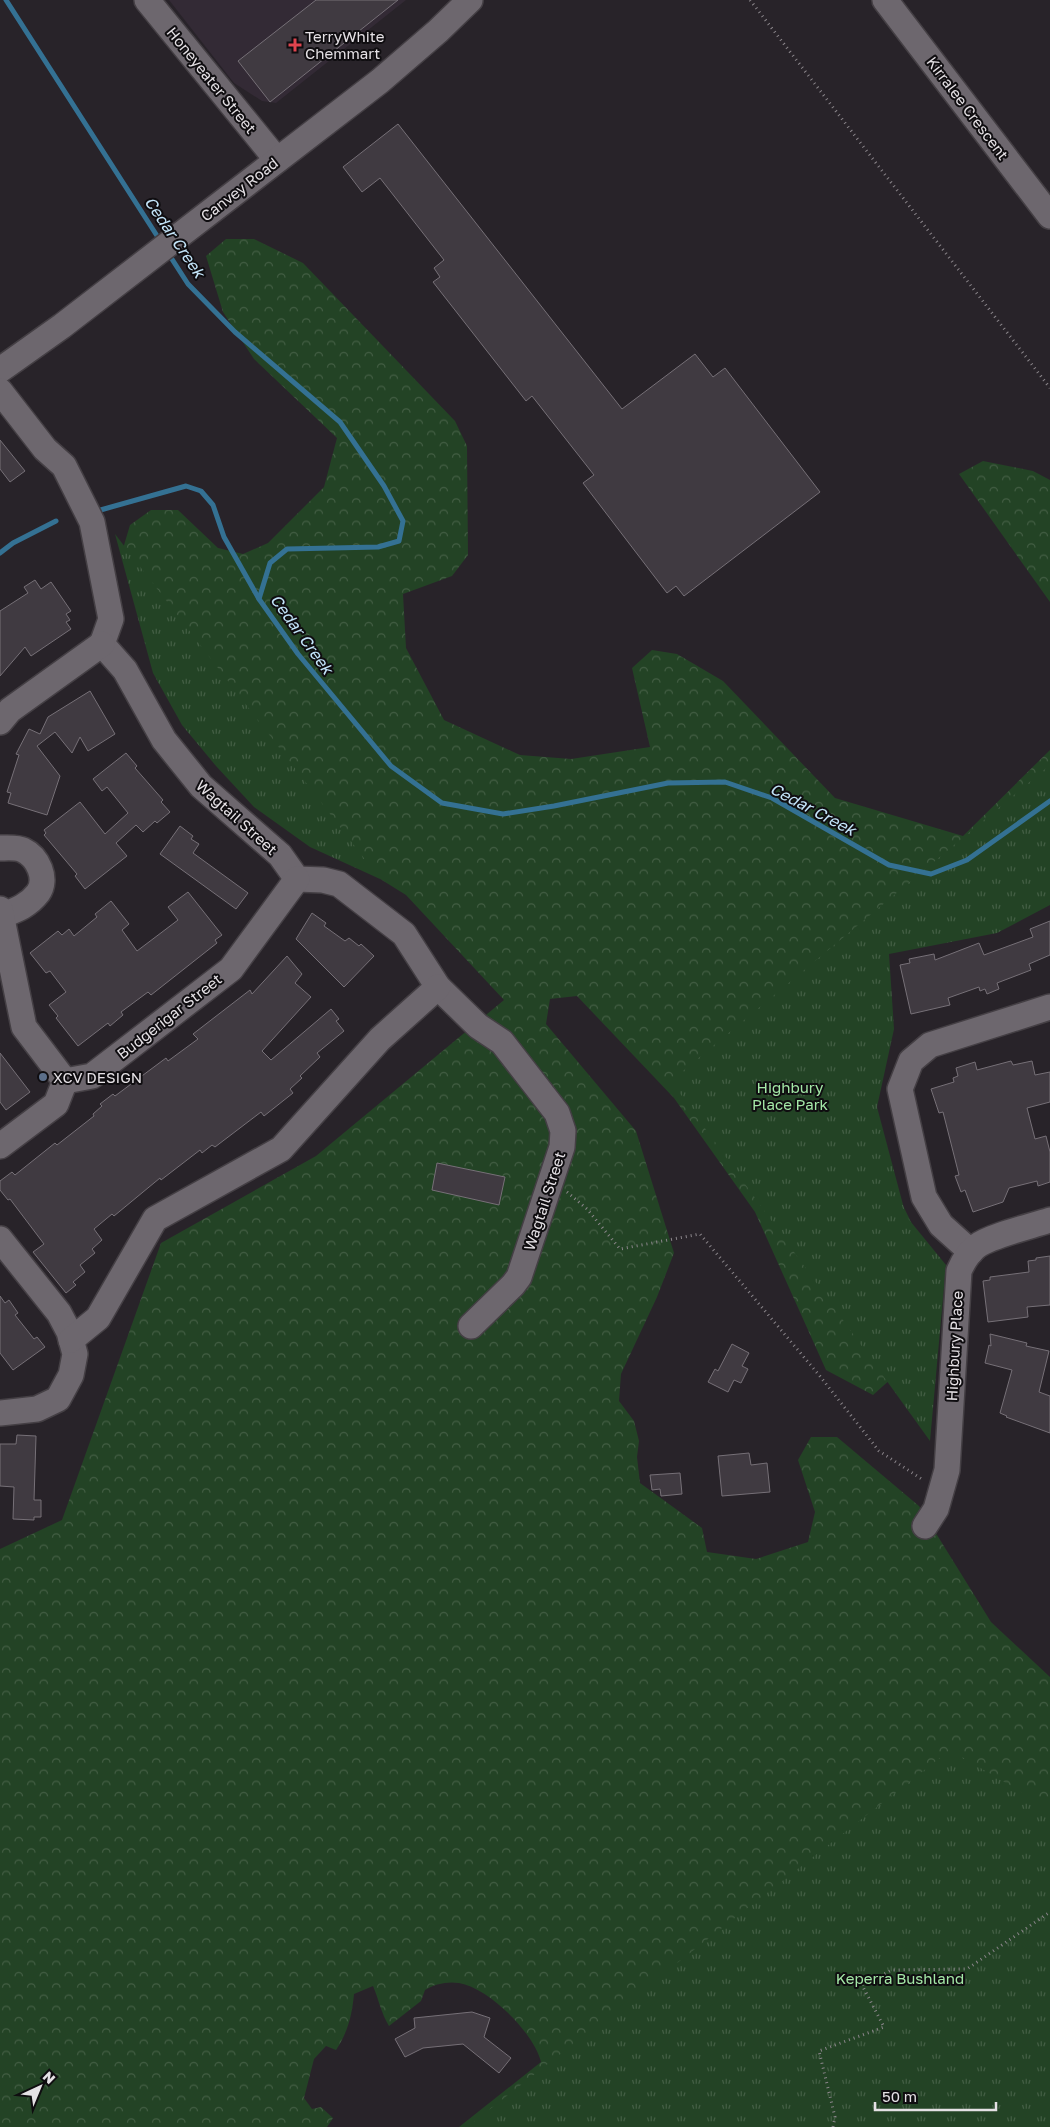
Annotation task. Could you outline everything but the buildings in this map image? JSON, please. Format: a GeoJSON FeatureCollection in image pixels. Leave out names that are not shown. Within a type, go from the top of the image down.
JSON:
{"type":"FeatureCollection","features":[{"type":"Feature","properties":{"kind":"street","name":"Honeyeater Street"},"geometry":{"type":"LineString","coordinates":[[147,0],[277,160]]}},
{"type":"Feature","properties":{"kind":"street","name":"Canvey Road"},"geometry":{"type":"LineString","coordinates":[[0,370],[128,276],[409,58],[470,0]]}},
{"type":"Feature","properties":{"kind":"street","name":"Kirralee Crescent"},"geometry":{"type":"LineString","coordinates":[[885,0],[1050,216]]}},
{"type":"Feature","properties":{"kind":"street"},"geometry":{"type":"LineString","coordinates":[[0,391],[45,449],[64,466],[92,522],[111,619],[102,644],[10,710],[0,722]]}},
{"type":"Feature","properties":{"kind":"street","name":"Wagtail Street"},"geometry":{"type":"LineString","coordinates":[[102,644],[125,670],[164,740],[200,786],[280,855],[297,878],[323,880],[339,884],[404,934],[438,987],[478,1026],[502,1042],[557,1112],[563,1131],[562,1147],[519,1276],[513,1285],[471,1326]]}},
{"type":"Feature","properties":{"kind":"street"},"geometry":{"type":"LineString","coordinates":[[0,848],[21,849],[30,854],[42,872],[39,891],[31,901],[23,908],[1,913],[24,1027],[65,1081],[56,1104],[0,1146]]}},
{"type":"Feature","properties":{"kind":"street","name":"Budgerigar Street"},"geometry":{"type":"LineString","coordinates":[[65,1081],[92,1076],[231,969],[297,878]]}},
{"type":"Feature","properties":{"kind":"street"},"geometry":{"type":"LineString","coordinates":[[71,1340],[98,1318],[155,1219],[281,1149],[380,1039],[438,987]]}},
{"type":"Feature","properties":{"kind":"street"},"geometry":{"type":"LineString","coordinates":[[1050,1007],[930,1045],[911,1061],[900,1089],[924,1197],[941,1225],[970,1252],[983,1242],[1050,1220]]}},
{"type":"Feature","properties":{"kind":"street"},"geometry":{"type":"LineString","coordinates":[[0,1239],[59,1313],[75,1354],[71,1375],[58,1399],[37,1409],[0,1414]]}},
{"type":"Feature","properties":{"kind":"street","name":"Highbury Place"},"geometry":{"type":"LineString","coordinates":[[924,1526],[936,1509],[943,1493],[947,1470],[957,1279],[962,1262],[970,1252]]}},
{"type":"Feature","properties":{"kind":"path"},"geometry":{"type":"LineString","coordinates":[[750,0],[1050,388]]}},
{"type":"Feature","properties":{"kind":"path"},"geometry":{"type":"LineString","coordinates":[[552,1179],[587,1209],[620,1250],[700,1234],[819,1375],[879,1451],[943,1493]]}},
{"type":"Feature","properties":{"kind":"path"},"geometry":{"type":"LineString","coordinates":[[833,2127],[835,2117],[819,2051],[884,2027],[862,1985],[892,1970],[968,1969],[1050,1912]]}},
{"type":"Feature","properties":{"kind":"shaded area"},"geometry":{"type":"Polygon","coordinates":[[[169,0],[406,0],[276,103],[262,101],[234,83],[169,0]]]}},
{"type":"Feature","properties":{"kind":"green space"},"geometry":{"type":"Polygon","coordinates":[[[226,239],[254,239],[303,263],[455,421],[467,446],[468,555],[452,576],[403,594],[406,648],[444,720],[520,755],[571,759],[650,747],[632,668],[652,650],[677,654],[723,681],[835,798],[963,836],[1050,750],[1050,891],[873,952],[846,1089],[912,1224],[911,1361],[873,1395],[826,1370],[755,1212],[674,1098],[577,996],[550,999],[546,1024],[636,1131],[674,1253],[657,1297],[621,1374],[619,1401],[634,1421],[639,1441],[637,1457],[640,1483],[702,1528],[707,1552],[756,1559],[808,1542],[815,1512],[798,1460],[811,1437],[837,1437],[919,1506],[991,1622],[1050,1677],[1050,2127],[459,2127],[541,2062],[537,2050],[529,2038],[509,2014],[483,1993],[459,1983],[450,1982],[425,1990],[421,2001],[389,2026],[373,1986],[354,1994],[351,2016],[344,2037],[336,2050],[326,2046],[314,2059],[304,2098],[312,2109],[321,2107],[333,2118],[327,2127],[0,2127],[0,1549],[62,1520],[161,1243],[316,1156],[504,1000],[406,895],[287,821],[122,552],[130,525],[151,510],[178,510],[218,548],[243,554],[268,543],[324,487],[337,438],[254,359],[223,312],[206,256],[226,239]]]}},
{"type":"Feature","properties":{"kind":"green space"},"geometry":{"type":"Polygon","coordinates":[[[983,461],[1033,471],[1050,480],[1050,602],[959,474],[983,461]]]}},
{"type":"Feature","properties":{"kind":"green space"},"geometry":{"type":"Polygon","coordinates":[[[115,534],[380,879],[310,847],[254,807],[216,766],[182,725],[153,673],[115,534]]]}},
{"type":"Feature","properties":{"kind":"green space","name":"Highbury Place Park"},"geometry":{"type":"Polygon","coordinates":[[[1050,765],[1050,905],[997,933],[889,954],[894,1029],[877,1107],[906,1216],[946,1265],[930,1441],[671,1081],[1050,765]]]}},
{"type":"Feature","properties":{"kind":"green space","name":"Keperra Bushland"},"geometry":{"type":"Polygon","coordinates":[[[950,1750],[1050,1809],[1050,2127],[467,2127],[950,1750]]]}},
{"type":"Feature","properties":{"kind":"waterway","name":"Cedar Creek"},"geometry":{"type":"LineString","coordinates":[[6,0],[161,242]]}},
{"type":"Feature","properties":{"kind":"waterway","name":"Cedar Creek"},"geometry":{"type":"LineString","coordinates":[[168,253],[188,284],[235,332],[340,422],[384,486],[403,521],[399,541],[378,547],[287,549],[270,563],[259,599],[298,654],[391,766],[442,803],[503,814],[554,806],[668,783],[725,782],[772,798],[889,865],[931,874],[967,860],[1050,801]]}},
{"type":"Feature","properties":{"kind":"waterway"},"geometry":{"type":"LineString","coordinates":[[97,511],[186,486],[201,491],[213,505],[224,537],[259,599]]}},
{"type":"Feature","properties":{"kind":"waterway"},"geometry":{"type":"LineString","coordinates":[[0,553],[13,543],[56,521]]}},
{"type":"Feature","properties":{"kind":"place","name":"TerryWhite Chemmart"},"geometry":{"type":"Point","coordinates":[295,45]}},
{"type":"Feature","properties":{"kind":"place","name":"XCV DESIGN"},"geometry":{"type":"Point","coordinates":[43,1077]}}]}
